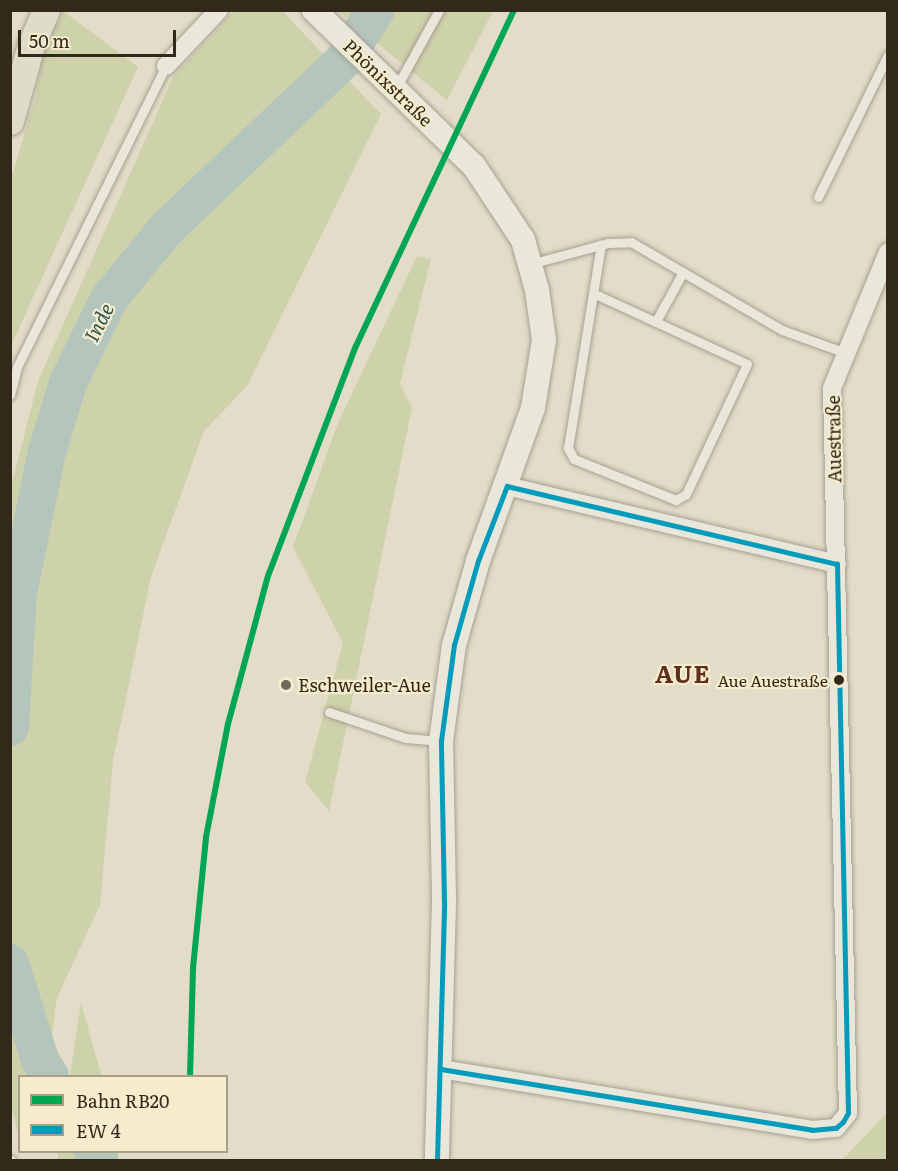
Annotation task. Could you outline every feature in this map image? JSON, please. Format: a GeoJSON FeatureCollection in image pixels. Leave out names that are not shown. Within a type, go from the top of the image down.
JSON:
{"type":"FeatureCollection","features":[{"type":"Feature","properties":{"kind":"main road"},"geometry":{"type":"LineString","coordinates":[[10,121],[31,45],[46,10]]}},
{"type":"Feature","properties":{"kind":"main road","name":"Phönixstraße"},"geometry":{"type":"LineString","coordinates":[[314,10],[474,166],[523,240],[530,264],[544,340],[533,408],[507,486],[478,561],[454,645],[441,741],[441,1069],[437,1161]]}},
{"type":"Feature","properties":{"kind":"street"},"geometry":{"type":"LineString","coordinates":[[166,66],[219,10]]}},
{"type":"Feature","properties":{"kind":"street","name":"Auestraße"},"geometry":{"type":"LineString","coordinates":[[441,1069],[812,1130],[836,1128],[848,1113],[832,388],[888,252]]}},
{"type":"Feature","properties":{"kind":"street"},"geometry":{"type":"LineString","coordinates":[[507,486],[837,564]]}},
{"type":"Feature","properties":{"kind":"lane"},"geometry":{"type":"LineString","coordinates":[[386,82],[439,10]]}},
{"type":"Feature","properties":{"kind":"lane"},"geometry":{"type":"LineString","coordinates":[[818,197],[888,55]]}},
{"type":"Feature","properties":{"kind":"lane"},"geometry":{"type":"LineString","coordinates":[[10,395],[17,367],[166,66]]}},
{"type":"Feature","properties":{"kind":"lane"},"geometry":{"type":"LineString","coordinates":[[530,264],[602,245],[632,242],[782,330],[846,353]]}},
{"type":"Feature","properties":{"kind":"lane"},"geometry":{"type":"LineString","coordinates":[[595,294],[747,364],[686,494],[676,500],[574,459],[568,448],[602,245]]}},
{"type":"Feature","properties":{"kind":"lane"},"geometry":{"type":"LineString","coordinates":[[656,321],[683,272]]}},
{"type":"Feature","properties":{"kind":"lane"},"geometry":{"type":"LineString","coordinates":[[329,712],[406,738],[441,741]]}},
{"type":"Feature","properties":{"kind":"green space"},"geometry":{"type":"Polygon","coordinates":[[[63,11],[138,67],[11,346],[11,179],[35,98],[43,53],[63,11]]]}},
{"type":"Feature","properties":{"kind":"green space"},"geometry":{"type":"Polygon","coordinates":[[[234,11],[282,11],[381,114],[247,386],[204,431],[151,577],[113,761],[100,905],[57,998],[46,1075],[18,1075],[18,1133],[10,1101],[11,487],[38,381],[174,75],[234,11]]]}},
{"type":"Feature","properties":{"kind":"green space"},"geometry":{"type":"Polygon","coordinates":[[[338,11],[493,11],[447,100],[338,11]]]}},
{"type":"Feature","properties":{"kind":"green space"},"geometry":{"type":"Polygon","coordinates":[[[417,256],[431,259],[400,384],[412,408],[329,811],[305,782],[343,643],[293,547],[338,423],[417,256]]]}},
{"type":"Feature","properties":{"kind":"green space"},"geometry":{"type":"Polygon","coordinates":[[[81,1003],[102,1075],[70,1075],[81,1003]]]}},
{"type":"Feature","properties":{"kind":"green space"},"geometry":{"type":"Polygon","coordinates":[[[886,1114],[887,1160],[840,1160],[847,1155],[886,1114]]]}},
{"type":"Feature","properties":{"kind":"green space"},"geometry":{"type":"Polygon","coordinates":[[[58,1153],[119,1153],[119,1160],[58,1160],[58,1153]]]}},
{"type":"Feature","properties":{"kind":"waterway","name":"Inde"},"geometry":{"type":"LineString","coordinates":[[10,727],[18,594],[47,452],[68,383],[109,299],[167,228],[344,60],[376,10]]}},
{"type":"Feature","properties":{"kind":"waterway","name":"Inde"},"geometry":{"type":"LineString","coordinates":[[10,963],[40,1060],[49,1075]]}},
{"type":"Feature","properties":{"kind":"waterway","name":"Inde"},"geometry":{"type":"LineString","coordinates":[[94,1153],[99,1160]]}},
{"type":"Feature","properties":{"kind":"rail line","name":"RB20"},"geometry":{"type":"LineString","coordinates":[[190,1075],[193,968],[206,837],[228,724],[268,576],[356,346],[514,10]]}},
{"type":"Feature","properties":{"kind":"transit line"},"geometry":{"type":"LineString","coordinates":[[437,1160],[444,903],[441,741],[454,645],[478,561],[507,486],[837,564]]}},
{"type":"Feature","properties":{"kind":"transit line"},"geometry":{"type":"LineString","coordinates":[[441,1069],[812,1130],[836,1128],[843,1122],[848,1113],[837,564]]}},
{"type":"Feature","properties":{"kind":"place","name":"Aue Auestraße"},"geometry":{"type":"Point","coordinates":[839,680]}},
{"type":"Feature","properties":{"kind":"place","name":"Eschweiler-Aue"},"geometry":{"type":"Point","coordinates":[286,685]}},
{"type":"Feature","properties":{"kind":"district","name":"AUE"},"geometry":{"type":"Point","coordinates":[683,673]}}]}
